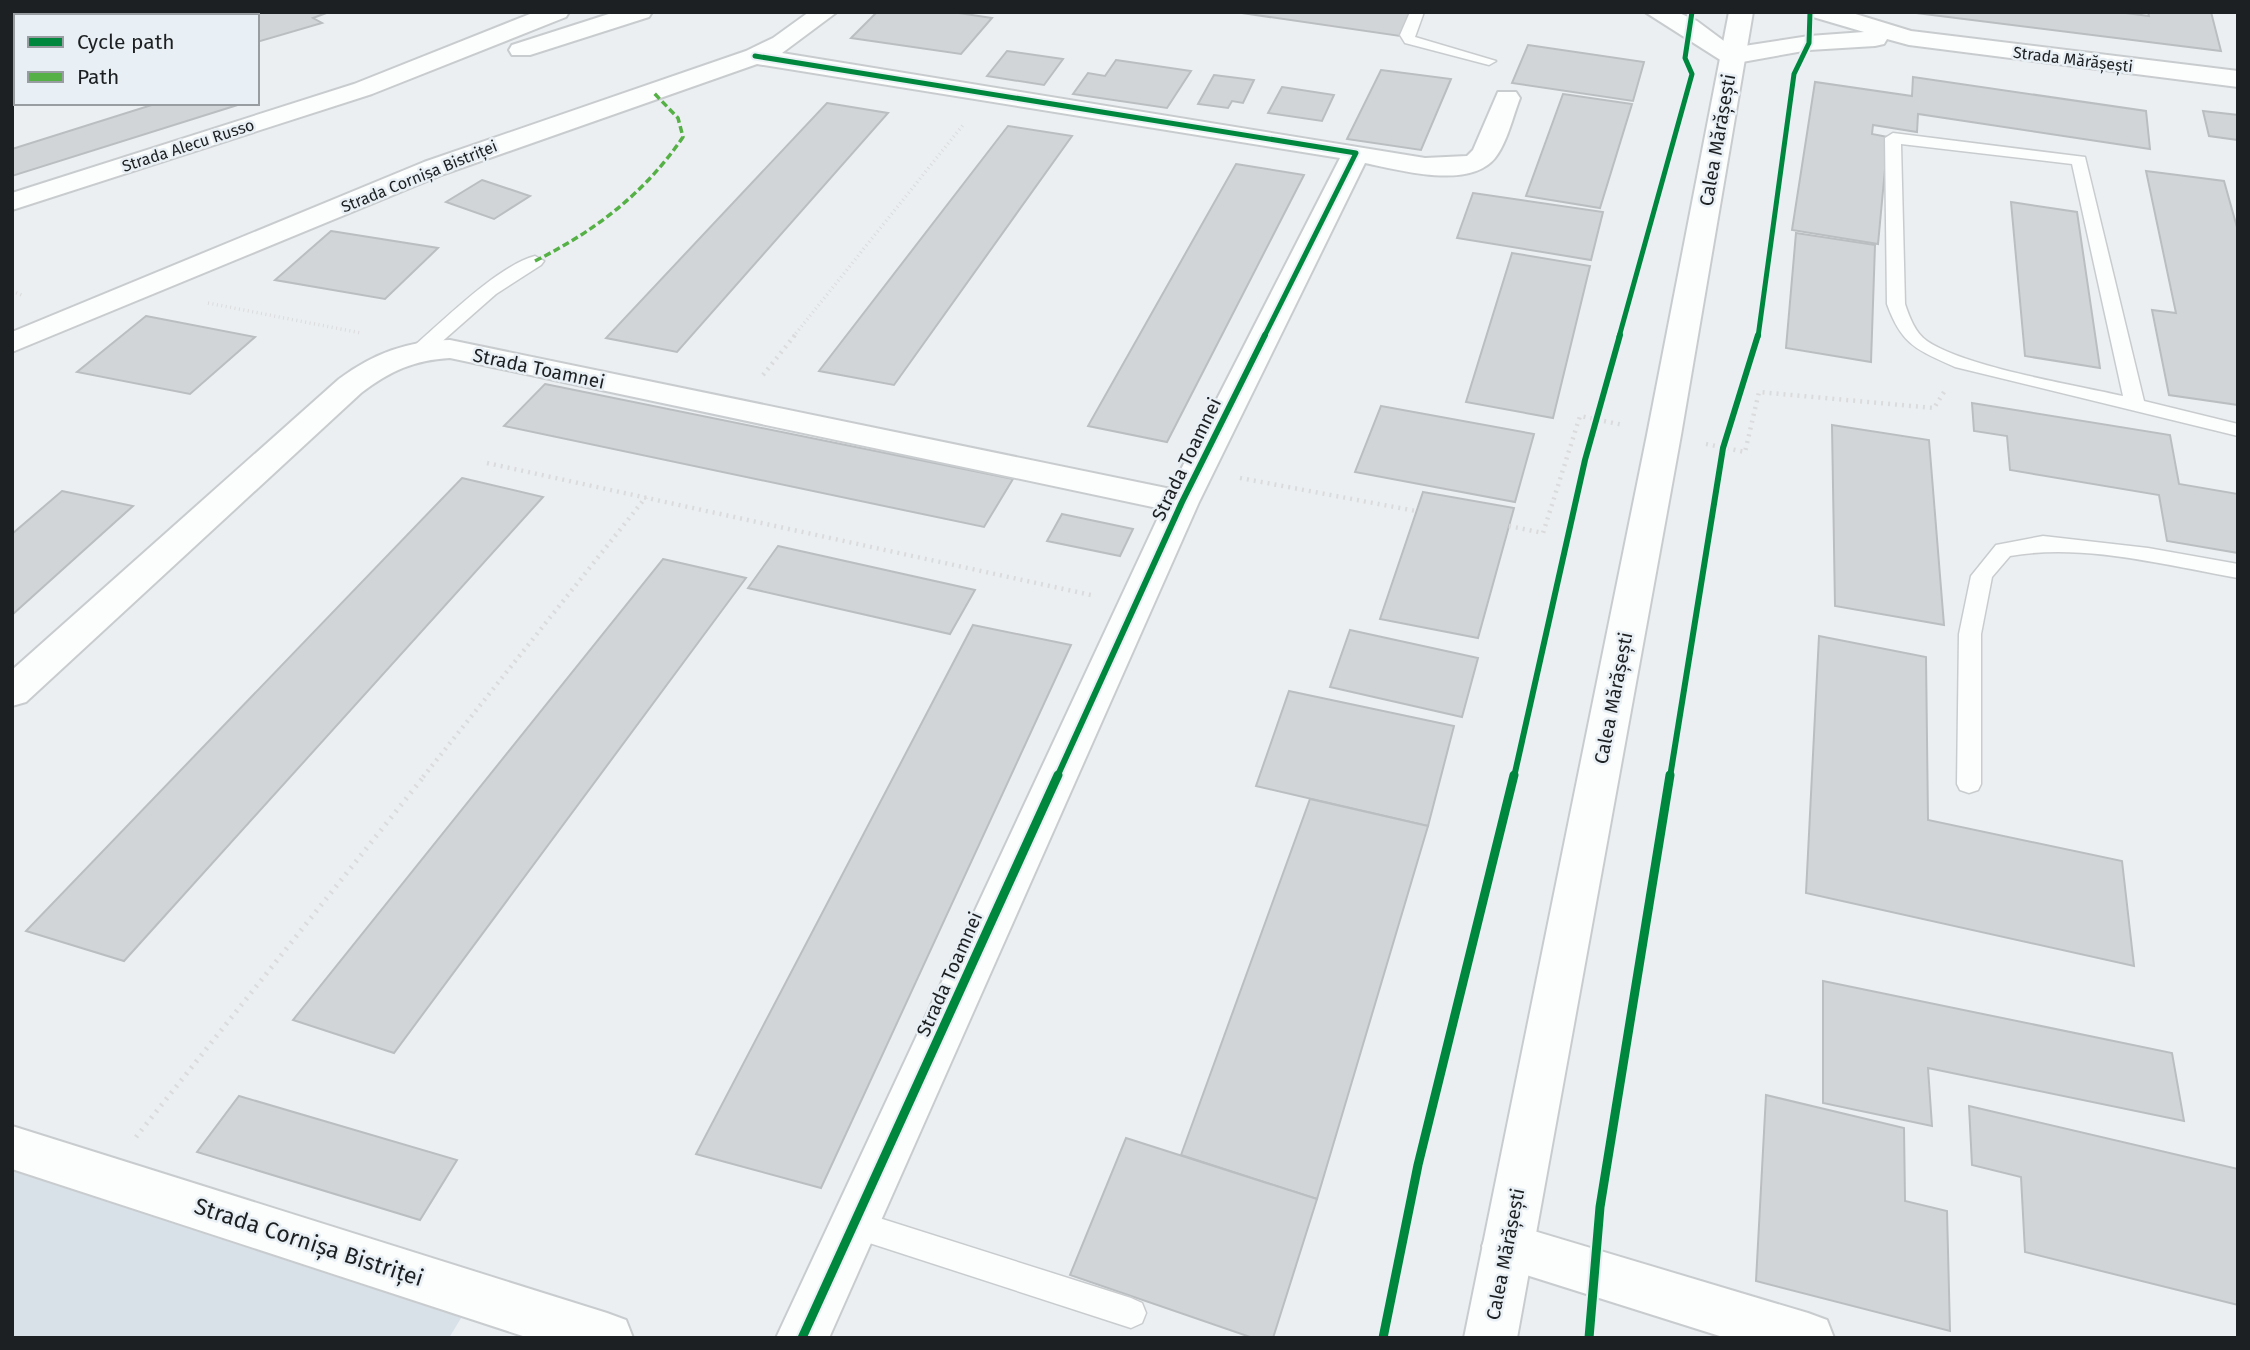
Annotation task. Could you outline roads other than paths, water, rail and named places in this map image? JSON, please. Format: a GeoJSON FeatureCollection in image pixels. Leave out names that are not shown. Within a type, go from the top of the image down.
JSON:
{"type":"FeatureCollection","features":[{"type":"Feature","properties":{"kind":"street","name":"Strada Alecu Russo"},"geometry":{"type":"LineString","coordinates":[[363,89],[529,48],[640,12]]}},
{"type":"Feature","properties":{"kind":"street","name":"Strada Cornișa Bistriței"},"geometry":{"type":"LineString","coordinates":[[12,343],[434,168],[755,55],[782,43],[825,12]]}},
{"type":"Feature","properties":{"kind":"street"},"geometry":{"type":"LineString","coordinates":[[1657,12],[1688,26],[1731,57]]}},
{"type":"Feature","properties":{"kind":"street","name":"Calea Mărășești"},"geometry":{"type":"LineString","coordinates":[[1489,1338],[1664,435],[1741,12]]}},
{"type":"Feature","properties":{"kind":"street","name":"Strada Mărășești"},"geometry":{"type":"LineString","coordinates":[[1822,12],[1909,38],[2238,79]]}},
{"type":"Feature","properties":{"kind":"street","name":"Strada Alecu Russo"},"geometry":{"type":"LineString","coordinates":[[12,202],[363,89],[555,13]]}},
{"type":"Feature","properties":{"kind":"street","name":"Strada Mărășești"},"geometry":{"type":"LineString","coordinates":[[1731,57],[1809,43],[1909,38]]}},
{"type":"Feature","properties":{"kind":"street"},"geometry":{"type":"LineString","coordinates":[[755,55],[1441,167],[1471,166],[1481,161],[1507,98]]}},
{"type":"Feature","properties":{"kind":"street","name":"Strada Toamnei"},"geometry":{"type":"LineString","coordinates":[[802,1338],[1182,502],[1356,153]]}},
{"type":"Feature","properties":{"kind":"street","name":"Strada Toamnei"},"geometry":{"type":"LineString","coordinates":[[410,352],[450,349],[1182,502]]}},
{"type":"Feature","properties":{"kind":"street"},"geometry":{"type":"LineString","coordinates":[[12,692],[350,386],[410,352]]}},
{"type":"Feature","properties":{"kind":"street","name":"Strada Cornișa Bistriței"},"geometry":{"type":"LineString","coordinates":[[12,1147],[607,1338]]}},
{"type":"Feature","properties":{"kind":"street"},"geometry":{"type":"LineString","coordinates":[[1507,1246],[1808,1338]]}},
{"type":"Feature","properties":{"kind":"lane"},"geometry":{"type":"LineString","coordinates":[[1417,12],[1408,35],[1410,40],[1489,61]]}},
{"type":"Feature","properties":{"kind":"lane"},"geometry":{"type":"LineString","coordinates":[[2135,405],[2079,160],[1893,138],[1896,304],[1902,321],[1919,344],[1962,363],[2135,405],[2238,430]]}},
{"type":"Feature","properties":{"kind":"lane"},"geometry":{"type":"LineString","coordinates":[[410,352],[480,296],[535,261]]}},
{"type":"Feature","properties":{"kind":"lane"},"geometry":{"type":"LineString","coordinates":[[1969,784],[1970,634],[1982,576],[2003,550],[2043,543],[2148,555],[2238,571]]}},
{"type":"Feature","properties":{"kind":"lane"},"geometry":{"type":"LineString","coordinates":[[854,1224],[1131,1313]]}}]}
